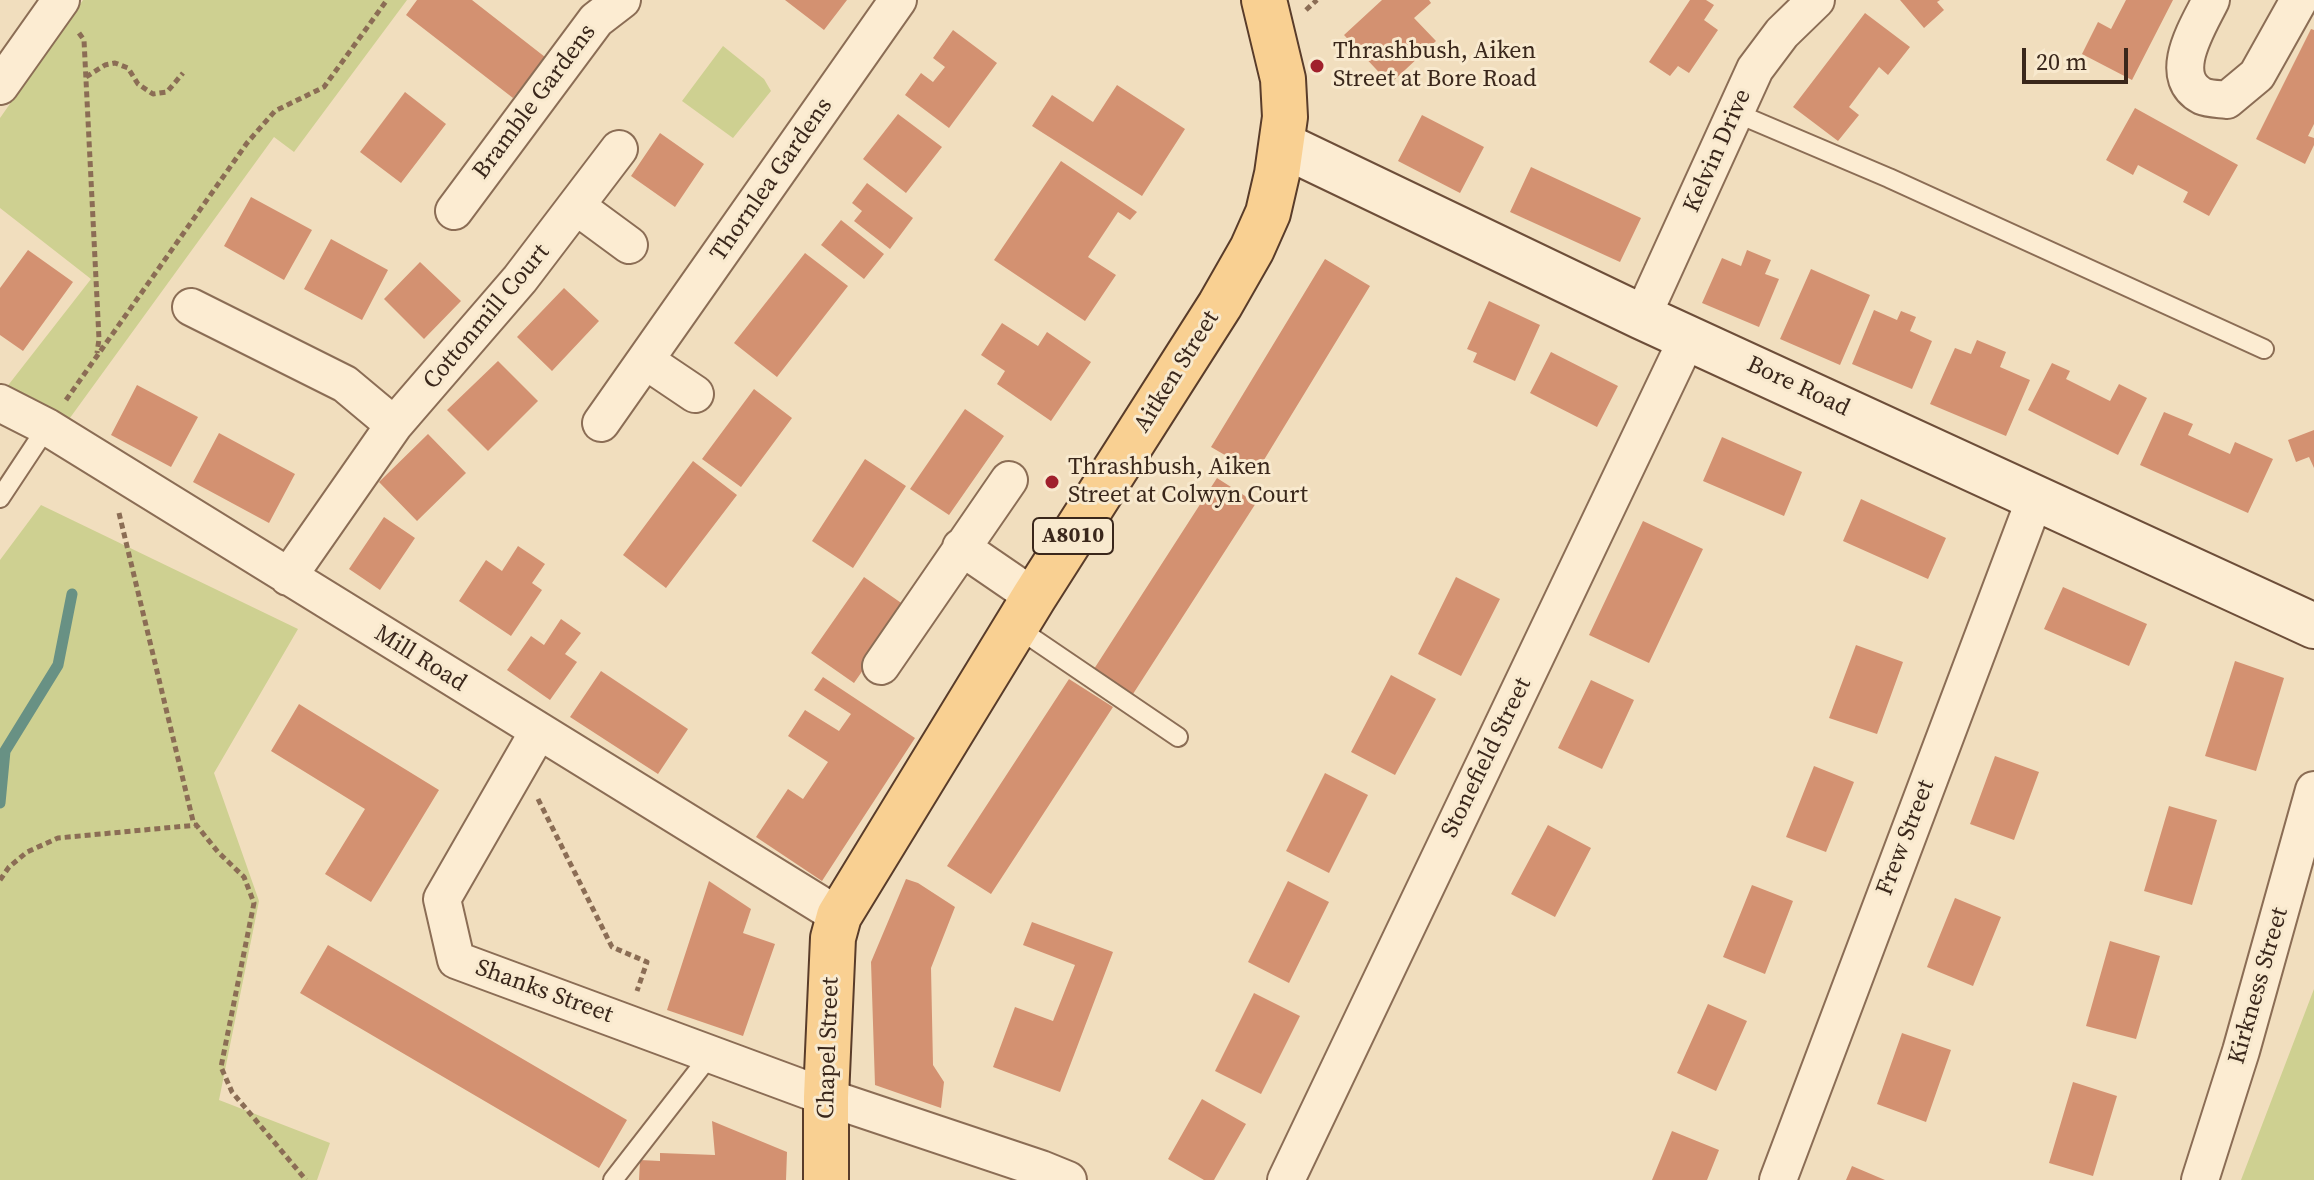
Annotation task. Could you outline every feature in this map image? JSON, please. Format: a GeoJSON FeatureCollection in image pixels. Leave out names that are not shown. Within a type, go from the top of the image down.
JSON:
{"type":"FeatureCollection","features":[{"type":"Feature","properties":{"kind":"main road","name":"Aitken Street"},"geometry":{"type":"LineString","coordinates":[[839,916],[1252,249],[1268,213],[1283,145],[1285,117],[1283,79],[1264,0]]}},
{"type":"Feature","properties":{"kind":"main road","name":"Bore Road"},"geometry":{"type":"LineString","coordinates":[[1283,145],[1642,317],[2314,626]]}},
{"type":"Feature","properties":{"kind":"main road","name":"Chapel Street"},"geometry":{"type":"LineString","coordinates":[[826,1180],[833,938],[839,916]]}},
{"type":"Feature","properties":{"kind":"street","name":"Bramble Gardens"},"geometry":{"type":"LineString","coordinates":[[454,211],[596,20],[622,0]]}},
{"type":"Feature","properties":{"kind":"street","name":"Thornlea Gardens"},"geometry":{"type":"LineString","coordinates":[[601,423],[898,0]]}},
{"type":"Feature","properties":{"kind":"street","name":"Kelvin Drive"},"geometry":{"type":"LineString","coordinates":[[1642,317],[1755,69],[1782,33],[1816,0]]}},
{"type":"Feature","properties":{"kind":"street"},"geometry":{"type":"LineString","coordinates":[[2211,0],[2186,50],[2185,65],[2188,82],[2203,96],[2227,100],[2257,75],[2299,0]]}},
{"type":"Feature","properties":{"kind":"street"},"geometry":{"type":"LineString","coordinates":[[0,86],[58,5]]}},
{"type":"Feature","properties":{"kind":"street","name":"Cottonmill Court"},"geometry":{"type":"LineString","coordinates":[[288,577],[394,425],[520,279],[619,149]]}},
{"type":"Feature","properties":{"kind":"street"},"geometry":{"type":"LineString","coordinates":[[576,206],[629,245]]}},
{"type":"Feature","properties":{"kind":"street"},"geometry":{"type":"LineString","coordinates":[[191,307],[345,384],[394,425]]}},
{"type":"Feature","properties":{"kind":"street","name":"Stonefield Street"},"geometry":{"type":"LineString","coordinates":[[1286,1180],[1688,337]]}},
{"type":"Feature","properties":{"kind":"street"},"geometry":{"type":"LineString","coordinates":[[646,361],[695,394]]}},
{"type":"Feature","properties":{"kind":"street","name":"Mill Road"},"geometry":{"type":"LineString","coordinates":[[0,403],[47,427],[839,916]]}},
{"type":"Feature","properties":{"kind":"street"},"geometry":{"type":"LineString","coordinates":[[881,666],[1009,480]]}},
{"type":"Feature","properties":{"kind":"street","name":"Frew Street"},"geometry":{"type":"LineString","coordinates":[[1778,1180],[2036,496]]}},
{"type":"Feature","properties":{"kind":"street"},"geometry":{"type":"LineString","coordinates":[[961,547],[1025,612]]}},
{"type":"Feature","properties":{"kind":"street","name":"Shanks Street"},"geometry":{"type":"LineString","coordinates":[[538,732],[442,899],[456,960],[826,1097],[1003,1168],[1068,1180]]}},
{"type":"Feature","properties":{"kind":"street","name":"Kirkness Street"},"geometry":{"type":"LineString","coordinates":[[2200,1180],[2241,1051],[2314,790]]}},
{"type":"Feature","properties":{"kind":"lane"},"geometry":{"type":"LineString","coordinates":[[1736,113],[1889,178],[2264,349]]}},
{"type":"Feature","properties":{"kind":"lane"},"geometry":{"type":"LineString","coordinates":[[0,498],[47,427]]}},
{"type":"Feature","properties":{"kind":"lane"},"geometry":{"type":"LineString","coordinates":[[1025,612],[1178,737]]}},
{"type":"Feature","properties":{"kind":"lane"},"geometry":{"type":"LineString","coordinates":[[613,1180],[711,1054]]}},
{"type":"Feature","properties":{"kind":"path"},"geometry":{"type":"LineString","coordinates":[[47,427],[247,143],[275,111],[324,87],[387,0]]}},
{"type":"Feature","properties":{"kind":"path"},"geometry":{"type":"LineString","coordinates":[[58,5],[84,40],[99,339],[97,354]]}},
{"type":"Feature","properties":{"kind":"path"},"geometry":{"type":"LineString","coordinates":[[86,77],[105,65],[115,63],[128,68],[138,84],[153,94],[167,92],[183,73]]}},
{"type":"Feature","properties":{"kind":"path"},"geometry":{"type":"LineString","coordinates":[[108,465],[193,821],[244,877],[254,903],[221,1067],[232,1092],[306,1180]]}},
{"type":"Feature","properties":{"kind":"path"},"geometry":{"type":"LineString","coordinates":[[516,770],[530,781],[612,947],[647,962],[628,1023]]}},
{"type":"Feature","properties":{"kind":"path"},"geometry":{"type":"LineString","coordinates":[[0,880],[9,867],[27,852],[58,838],[197,825]]}},
{"type":"Feature","properties":{"kind":"green space"},"geometry":{"type":"Polygon","coordinates":[[[83,0],[407,0],[294,152],[274,137],[67,422],[6,388],[91,279],[0,208],[0,118],[83,0]]]}},
{"type":"Feature","properties":{"kind":"green space"},"geometry":{"type":"Polygon","coordinates":[[[723,46],[764,79],[771,91],[733,138],[682,101],[723,46]]]}},
{"type":"Feature","properties":{"kind":"green space"},"geometry":{"type":"Polygon","coordinates":[[[41,505],[298,629],[214,773],[259,901],[219,1100],[330,1143],[317,1180],[0,1180],[0,560],[41,505]]]}},
{"type":"Feature","properties":{"kind":"green space"},"geometry":{"type":"Polygon","coordinates":[[[2314,989],[2314,1180],[2241,1180],[2314,989]]]}},
{"type":"Feature","properties":{"kind":"building"},"geometry":{"type":"Polygon","coordinates":[[[417,0],[472,0],[545,57],[513,98],[406,15],[417,0]]]}},
{"type":"Feature","properties":{"kind":"building"},"geometry":{"type":"Polygon","coordinates":[[[785,0],[847,0],[824,30],[785,0]]]}},
{"type":"Feature","properties":{"kind":"building"},"geometry":{"type":"Polygon","coordinates":[[[1382,0],[1429,0],[1431,3],[1414,18],[1436,41],[1390,84],[1344,35],[1382,0]]]}},
{"type":"Feature","properties":{"kind":"building"},"geometry":{"type":"Polygon","coordinates":[[[1690,0],[1706,0],[1714,5],[1704,20],[1718,30],[1689,73],[1678,66],[1670,76],[1649,62],[1690,0]]]}},
{"type":"Feature","properties":{"kind":"building"},"geometry":{"type":"Polygon","coordinates":[[[1900,0],[1940,0],[1937,2],[1944,10],[1924,28],[1900,0]]]}},
{"type":"Feature","properties":{"kind":"building"},"geometry":{"type":"Polygon","coordinates":[[[2126,0],[2173,0],[2132,80],[2082,54],[2098,22],[2111,29],[2126,0]]]}},
{"type":"Feature","properties":{"kind":"building"},"geometry":{"type":"Polygon","coordinates":[[[1865,13],[1910,47],[1888,75],[1879,67],[1849,107],[1859,115],[1838,141],[1793,107],[1865,13]]]}},
{"type":"Feature","properties":{"kind":"building"},"geometry":{"type":"Polygon","coordinates":[[[2311,29],[2314,30],[2314,124],[2308,136],[2314,138],[2314,145],[2305,164],[2256,139],[2311,29]]]}},
{"type":"Feature","properties":{"kind":"building"},"geometry":{"type":"Polygon","coordinates":[[[953,30],[997,63],[949,128],[905,95],[921,73],[933,82],[945,67],[933,58],[953,30]]]}},
{"type":"Feature","properties":{"kind":"building"},"geometry":{"type":"Polygon","coordinates":[[[1117,85],[1185,129],[1142,196],[1032,126],[1052,95],[1093,122],[1117,85]]]}},
{"type":"Feature","properties":{"kind":"building"},"geometry":{"type":"Polygon","coordinates":[[[405,92],[446,124],[401,183],[360,152],[405,92]]]}},
{"type":"Feature","properties":{"kind":"building"},"geometry":{"type":"Polygon","coordinates":[[[2135,108],[2238,165],[2209,216],[2183,202],[2188,192],[2138,165],[2133,175],[2106,160],[2135,108]]]}},
{"type":"Feature","properties":{"kind":"building"},"geometry":{"type":"Polygon","coordinates":[[[898,114],[942,147],[906,193],[863,159],[898,114]]]}},
{"type":"Feature","properties":{"kind":"building"},"geometry":{"type":"Polygon","coordinates":[[[1422,115],[1484,147],[1460,193],[1398,161],[1422,115]]]}},
{"type":"Feature","properties":{"kind":"building"},"geometry":{"type":"Polygon","coordinates":[[[660,133],[704,164],[675,207],[631,176],[660,133]]]}},
{"type":"Feature","properties":{"kind":"building"},"geometry":{"type":"Polygon","coordinates":[[[1061,161],[1137,212],[1130,220],[1118,212],[1088,257],[1116,275],[1085,321],[994,260],[1061,161]]]}},
{"type":"Feature","properties":{"kind":"building"},"geometry":{"type":"Polygon","coordinates":[[[1531,167],[1641,218],[1620,262],[1510,212],[1531,167]]]}},
{"type":"Feature","properties":{"kind":"building"},"geometry":{"type":"Polygon","coordinates":[[[867,183],[913,218],[890,249],[854,221],[862,211],[852,203],[867,183]]]}},
{"type":"Feature","properties":{"kind":"building"},"geometry":{"type":"Polygon","coordinates":[[[251,197],[312,230],[284,280],[224,246],[251,197]]]}},
{"type":"Feature","properties":{"kind":"building"},"geometry":{"type":"Polygon","coordinates":[[[841,220],[884,254],[864,279],[821,245],[841,220]]]}},
{"type":"Feature","properties":{"kind":"building"},"geometry":{"type":"Polygon","coordinates":[[[331,239],[388,270],[362,320],[304,289],[331,239]]]}},
{"type":"Feature","properties":{"kind":"building"},"geometry":{"type":"Polygon","coordinates":[[[28,250],[73,282],[23,351],[0,335],[0,288],[28,250]]]}},
{"type":"Feature","properties":{"kind":"building"},"geometry":{"type":"Polygon","coordinates":[[[1747,250],[1771,260],[1765,274],[1779,279],[1759,327],[1702,303],[1722,258],[1741,266],[1747,250]]]}},
{"type":"Feature","properties":{"kind":"building"},"geometry":{"type":"Polygon","coordinates":[[[805,253],[848,286],[777,377],[734,343],[805,253]]]}},
{"type":"Feature","properties":{"kind":"building"},"geometry":{"type":"Polygon","coordinates":[[[1325,259],[1370,286],[1256,473],[1211,447],[1325,259]]]}},
{"type":"Feature","properties":{"kind":"building"},"geometry":{"type":"Polygon","coordinates":[[[420,262],[461,301],[424,339],[384,299],[420,262]]]}},
{"type":"Feature","properties":{"kind":"building"},"geometry":{"type":"Polygon","coordinates":[[[1811,269],[1870,295],[1840,365],[1780,339],[1811,269]]]}},
{"type":"Feature","properties":{"kind":"building"},"geometry":{"type":"Polygon","coordinates":[[[564,288],[599,321],[552,371],[517,337],[564,288]]]}},
{"type":"Feature","properties":{"kind":"building"},"geometry":{"type":"Polygon","coordinates":[[[1489,301],[1540,325],[1515,381],[1473,362],[1477,353],[1467,349],[1489,301]]]}},
{"type":"Feature","properties":{"kind":"building"},"geometry":{"type":"Polygon","coordinates":[[[1874,310],[1897,320],[1901,311],[1916,317],[1910,331],[1932,341],[1912,389],[1852,364],[1874,310]]]}},
{"type":"Feature","properties":{"kind":"building"},"geometry":{"type":"Polygon","coordinates":[[[1002,323],[1038,346],[1047,332],[1091,362],[1051,421],[997,384],[1005,371],[981,355],[1002,323]]]}},
{"type":"Feature","properties":{"kind":"building"},"geometry":{"type":"Polygon","coordinates":[[[1977,340],[2006,352],[2000,367],[2030,380],[2006,436],[1930,404],[1955,348],[1971,354],[1977,340]]]}},
{"type":"Feature","properties":{"kind":"building"},"geometry":{"type":"Polygon","coordinates":[[[1551,352],[1618,386],[1597,427],[1530,393],[1551,352]]]}},
{"type":"Feature","properties":{"kind":"building"},"geometry":{"type":"Polygon","coordinates":[[[498,361],[538,401],[488,451],[447,410],[498,361]]]}},
{"type":"Feature","properties":{"kind":"building"},"geometry":{"type":"Polygon","coordinates":[[[2052,363],[2070,371],[2066,379],[2110,401],[2119,384],[2147,398],[2118,455],[2028,410],[2052,363]]]}},
{"type":"Feature","properties":{"kind":"building"},"geometry":{"type":"Polygon","coordinates":[[[137,385],[198,417],[171,467],[111,435],[137,385]]]}},
{"type":"Feature","properties":{"kind":"building"},"geometry":{"type":"Polygon","coordinates":[[[754,389],[792,418],[741,487],[702,459],[754,389]]]}},
{"type":"Feature","properties":{"kind":"building"},"geometry":{"type":"Polygon","coordinates":[[[965,409],[1004,436],[949,515],[910,489],[965,409]]]}},
{"type":"Feature","properties":{"kind":"building"},"geometry":{"type":"Polygon","coordinates":[[[2164,412],[2193,424],[2188,435],[2230,454],[2235,442],[2273,459],[2248,513],[2140,465],[2164,412]]]}},
{"type":"Feature","properties":{"kind":"building"},"geometry":{"type":"Polygon","coordinates":[[[2314,430],[2314,468],[2309,457],[2296,462],[2288,440],[2314,430]]]}},
{"type":"Feature","properties":{"kind":"building"},"geometry":{"type":"Polygon","coordinates":[[[219,433],[295,474],[269,523],[193,482],[219,433]]]}},
{"type":"Feature","properties":{"kind":"building"},"geometry":{"type":"Polygon","coordinates":[[[428,434],[466,473],[417,521],[379,482],[428,434]]]}},
{"type":"Feature","properties":{"kind":"building"},"geometry":{"type":"Polygon","coordinates":[[[1722,437],[1802,472],[1784,516],[1703,481],[1722,437]]]}},
{"type":"Feature","properties":{"kind":"building"},"geometry":{"type":"Polygon","coordinates":[[[865,459],[906,486],[853,568],[812,541],[865,459]]]}},
{"type":"Feature","properties":{"kind":"building"},"geometry":{"type":"Polygon","coordinates":[[[693,461],[737,495],[666,588],[623,555],[693,461]]]}},
{"type":"Feature","properties":{"kind":"building"},"geometry":{"type":"Polygon","coordinates":[[[1217,478],[1256,503],[1133,694],[1094,669],[1217,478]]]}},
{"type":"Feature","properties":{"kind":"building"},"geometry":{"type":"Polygon","coordinates":[[[1861,499],[1946,538],[1928,579],[1843,541],[1861,499]]]}},
{"type":"Feature","properties":{"kind":"building"},"geometry":{"type":"Polygon","coordinates":[[[384,517],[415,538],[380,590],[349,569],[384,517]]]}},
{"type":"Feature","properties":{"kind":"building"},"geometry":{"type":"Polygon","coordinates":[[[1643,521],[1703,549],[1649,663],[1589,635],[1643,521]]]}},
{"type":"Feature","properties":{"kind":"building"},"geometry":{"type":"Polygon","coordinates":[[[518,546],[545,564],[532,583],[542,590],[511,636],[459,601],[486,560],[502,571],[518,546]]]}},
{"type":"Feature","properties":{"kind":"building"},"geometry":{"type":"Polygon","coordinates":[[[864,577],[907,607],[854,683],[811,653],[864,577]]]}},
{"type":"Feature","properties":{"kind":"building"},"geometry":{"type":"Polygon","coordinates":[[[1456,577],[1500,599],[1461,676],[1418,654],[1456,577]]]}},
{"type":"Feature","properties":{"kind":"building"},"geometry":{"type":"Polygon","coordinates":[[[2063,587],[2147,624],[2129,666],[2044,629],[2063,587]]]}},
{"type":"Feature","properties":{"kind":"building"},"geometry":{"type":"Polygon","coordinates":[[[561,619],[581,633],[565,654],[577,662],[550,700],[507,670],[531,636],[544,645],[561,619]]]}},
{"type":"Feature","properties":{"kind":"building"},"geometry":{"type":"Polygon","coordinates":[[[1856,645],[1903,662],[1877,734],[1829,718],[1856,645]]]}},
{"type":"Feature","properties":{"kind":"building"},"geometry":{"type":"Polygon","coordinates":[[[2235,661],[2284,678],[2256,771],[2205,756],[2235,661]]]}},
{"type":"Feature","properties":{"kind":"building"},"geometry":{"type":"Polygon","coordinates":[[[601,671],[688,729],[658,774],[570,717],[601,671]]]}},
{"type":"Feature","properties":{"kind":"building"},"geometry":{"type":"Polygon","coordinates":[[[1391,675],[1436,699],[1395,775],[1351,752],[1391,675]]]}},
{"type":"Feature","properties":{"kind":"building"},"geometry":{"type":"Polygon","coordinates":[[[823,677],[915,738],[822,881],[756,837],[788,789],[803,799],[828,762],[788,736],[805,710],[839,731],[851,714],[814,690],[823,677]]]}},
{"type":"Feature","properties":{"kind":"building"},"geometry":{"type":"Polygon","coordinates":[[[1069,679],[1113,707],[991,894],[947,866],[1069,679]]]}},
{"type":"Feature","properties":{"kind":"building"},"geometry":{"type":"Polygon","coordinates":[[[1591,680],[1634,700],[1602,769],[1558,748],[1591,680]]]}},
{"type":"Feature","properties":{"kind":"building"},"geometry":{"type":"Polygon","coordinates":[[[299,704],[439,790],[371,902],[325,874],[365,809],[271,751],[299,704]]]}},
{"type":"Feature","properties":{"kind":"building"},"geometry":{"type":"Polygon","coordinates":[[[1995,756],[2039,772],[2014,840],[1970,824],[1995,756]]]}},
{"type":"Feature","properties":{"kind":"building"},"geometry":{"type":"Polygon","coordinates":[[[1814,766],[1854,782],[1826,852],[1786,837],[1814,766]]]}},
{"type":"Feature","properties":{"kind":"building"},"geometry":{"type":"Polygon","coordinates":[[[1325,773],[1368,795],[1329,873],[1286,851],[1325,773]]]}},
{"type":"Feature","properties":{"kind":"building"},"geometry":{"type":"Polygon","coordinates":[[[2169,806],[2217,820],[2192,905],[2144,891],[2169,806]]]}},
{"type":"Feature","properties":{"kind":"building"},"geometry":{"type":"Polygon","coordinates":[[[1548,825],[1591,848],[1555,917],[1511,894],[1548,825]]]}},
{"type":"Feature","properties":{"kind":"building"},"geometry":{"type":"Polygon","coordinates":[[[906,879],[918,883],[955,907],[931,968],[933,1065],[944,1082],[941,1108],[875,1085],[871,962],[906,879]]]}},
{"type":"Feature","properties":{"kind":"building"},"geometry":{"type":"Polygon","coordinates":[[[709,881],[751,909],[743,933],[775,944],[743,1036],[667,1010],[709,881]]]}},
{"type":"Feature","properties":{"kind":"building"},"geometry":{"type":"Polygon","coordinates":[[[1288,881],[1329,902],[1289,983],[1248,962],[1288,881]]]}},
{"type":"Feature","properties":{"kind":"building"},"geometry":{"type":"Polygon","coordinates":[[[1752,885],[1793,901],[1765,974],[1723,957],[1752,885]]]}},
{"type":"Feature","properties":{"kind":"building"},"geometry":{"type":"Polygon","coordinates":[[[1955,898],[2001,917],[1973,986],[1927,967],[1955,898]]]}},
{"type":"Feature","properties":{"kind":"building"},"geometry":{"type":"Polygon","coordinates":[[[1032,922],[1113,952],[1060,1092],[993,1067],[1015,1007],[1053,1021],[1075,965],[1023,945],[1032,922]]]}},
{"type":"Feature","properties":{"kind":"building"},"geometry":{"type":"Polygon","coordinates":[[[2110,941],[2160,956],[2136,1039],[2086,1026],[2110,941]]]}},
{"type":"Feature","properties":{"kind":"building"},"geometry":{"type":"Polygon","coordinates":[[[328,945],[627,1120],[599,1168],[300,993],[328,945]]]}},
{"type":"Feature","properties":{"kind":"building"},"geometry":{"type":"Polygon","coordinates":[[[1254,993],[1300,1016],[1261,1094],[1215,1071],[1254,993]]]}},
{"type":"Feature","properties":{"kind":"building"},"geometry":{"type":"Polygon","coordinates":[[[1708,1004],[1747,1021],[1716,1091],[1677,1073],[1708,1004]]]}},
{"type":"Feature","properties":{"kind":"building"},"geometry":{"type":"Polygon","coordinates":[[[1902,1033],[1951,1050],[1926,1122],[1877,1104],[1902,1033]]]}},
{"type":"Feature","properties":{"kind":"building"},"geometry":{"type":"Polygon","coordinates":[[[2073,1082],[2117,1096],[2093,1176],[2049,1163],[2073,1082]]]}},
{"type":"Feature","properties":{"kind":"building"},"geometry":{"type":"Polygon","coordinates":[[[1202,1099],[1246,1124],[1214,1180],[1204,1180],[1168,1159],[1202,1099]]]}},
{"type":"Feature","properties":{"kind":"building"},"geometry":{"type":"Polygon","coordinates":[[[712,1121],[787,1152],[786,1180],[639,1180],[640,1160],[660,1161],[660,1153],[715,1155],[712,1121]]]}},
{"type":"Feature","properties":{"kind":"building"},"geometry":{"type":"Polygon","coordinates":[[[1672,1131],[1719,1150],[1707,1180],[1652,1180],[1672,1131]]]}},
{"type":"Feature","properties":{"kind":"building"},"geometry":{"type":"Polygon","coordinates":[[[1852,1166],[1885,1180],[1846,1180],[1852,1166]]]}},
{"type":"Feature","properties":{"kind":"waterway"},"geometry":{"type":"LineString","coordinates":[[0,803],[5,751],[58,665],[72,594]]}},
{"type":"Feature","properties":{"kind":"place","name":"Thrashbush, Aiken Street at Bore Road"},"geometry":{"type":"Point","coordinates":[1317,66]}},
{"type":"Feature","properties":{"kind":"place","name":"Thrashbush, Aiken Street at Colwyn Court"},"geometry":{"type":"Point","coordinates":[1052,482]}}]}
